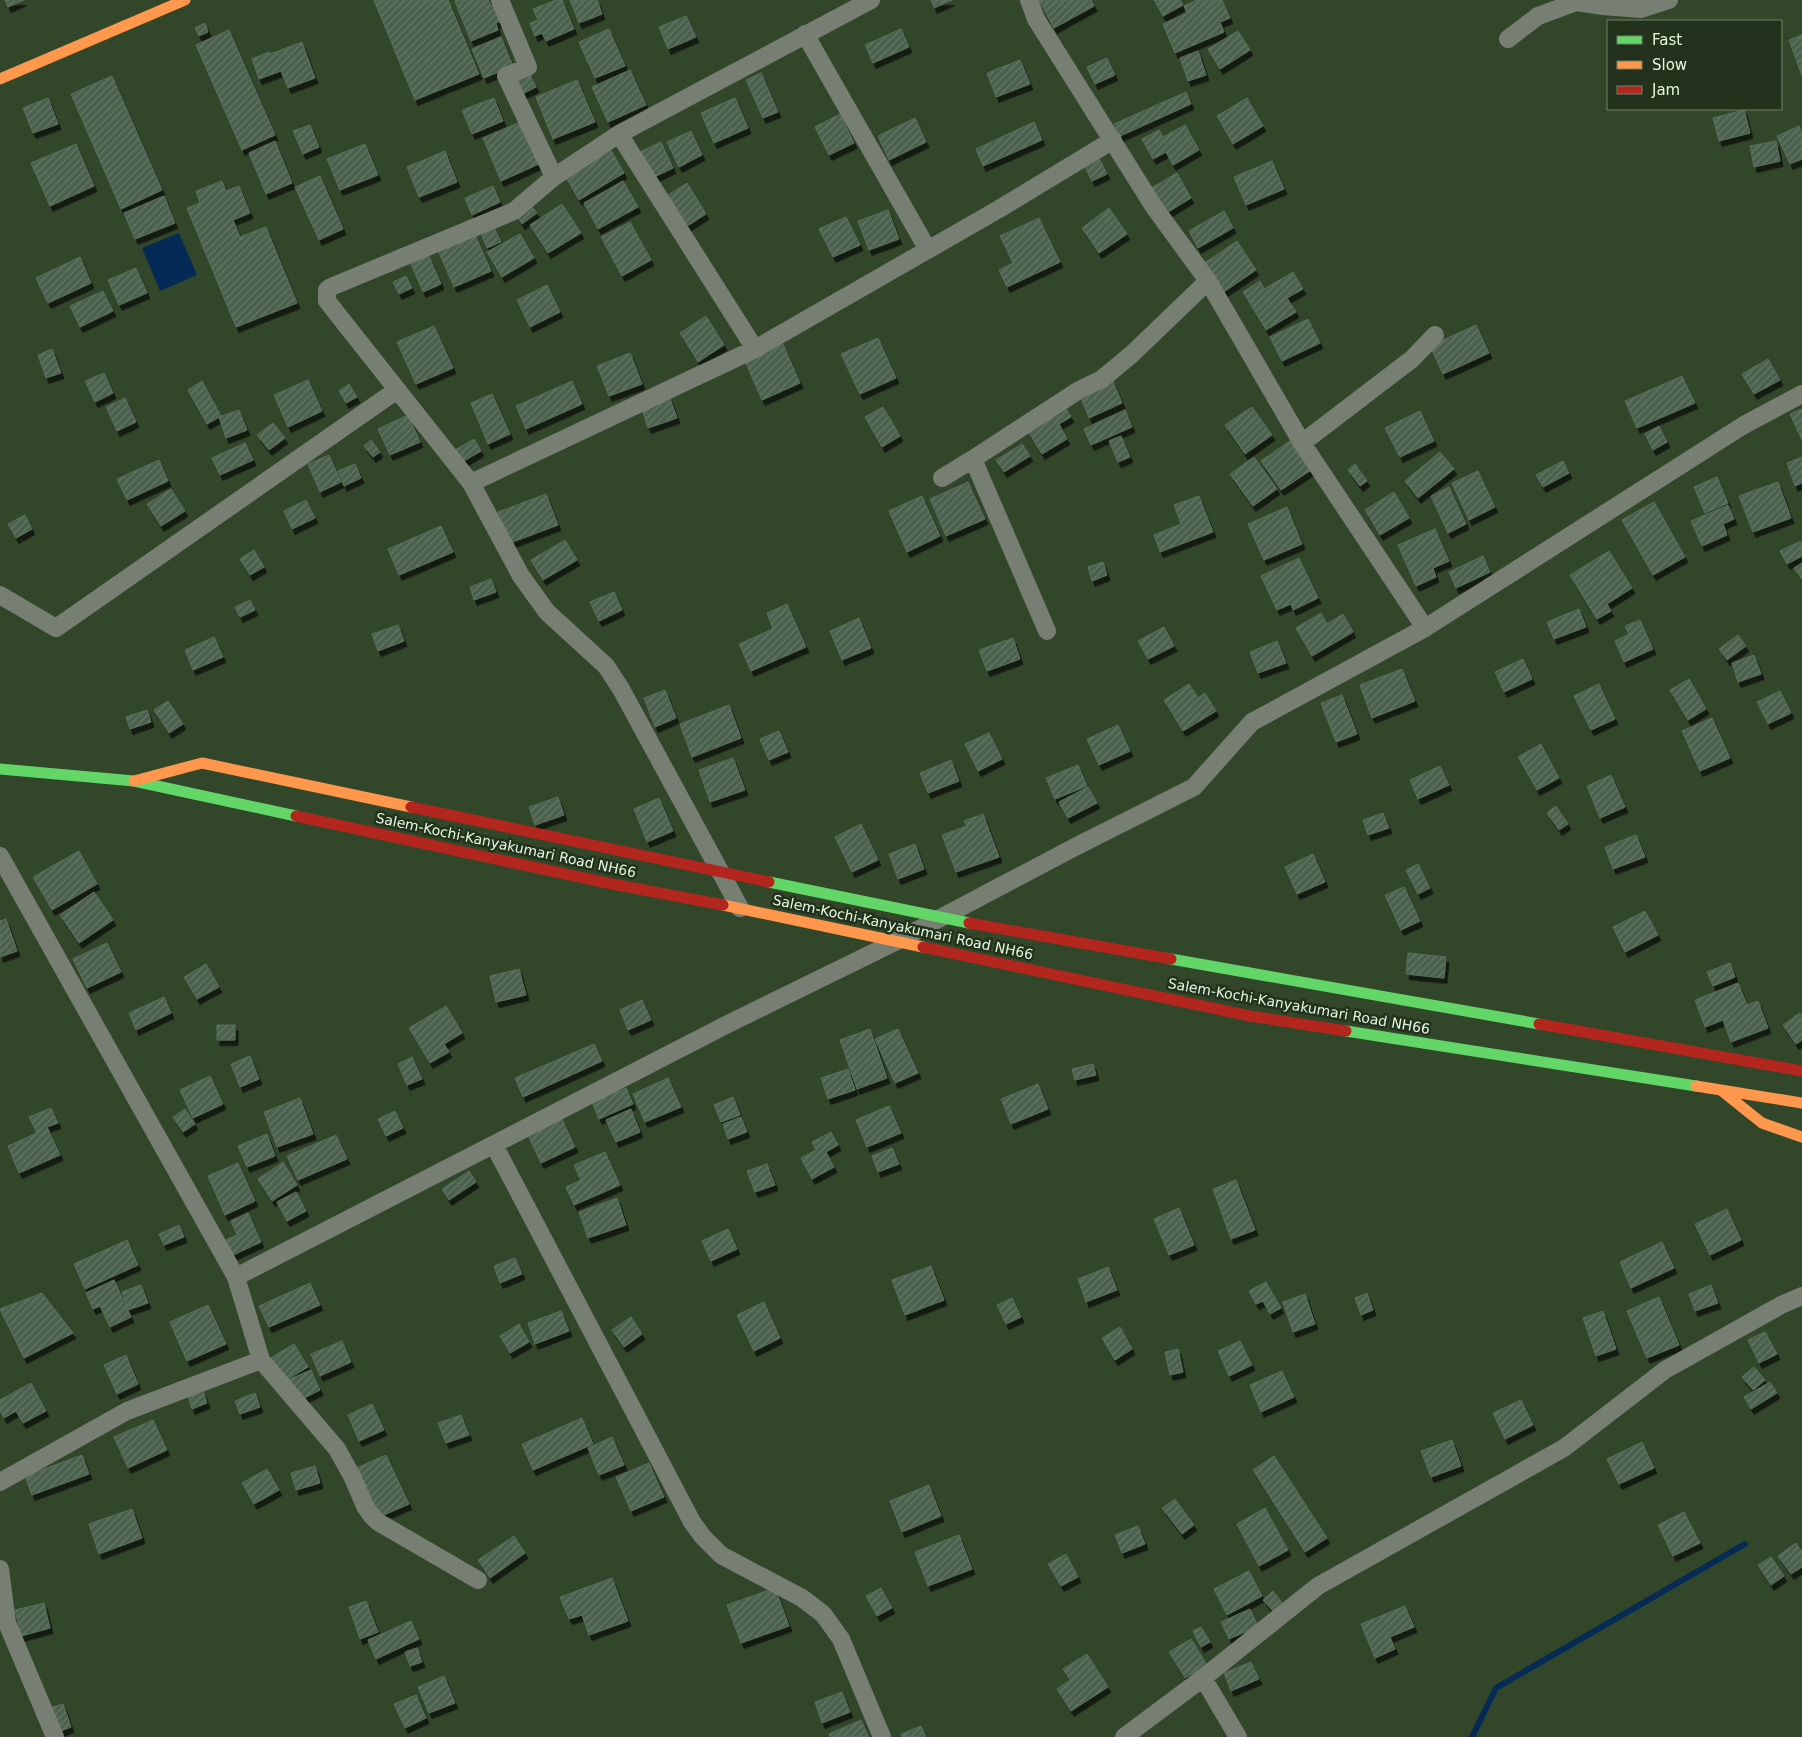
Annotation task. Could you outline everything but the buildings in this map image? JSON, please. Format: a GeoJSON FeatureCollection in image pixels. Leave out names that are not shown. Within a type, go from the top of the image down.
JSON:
{"type":"FeatureCollection","features":[{"type":"Feature","properties":{"kind":"main road"},"geometry":{"type":"LineString","coordinates":[[0,79],[185,0]]}},
{"type":"Feature","properties":{"kind":"main road"},"geometry":{"type":"LineString","coordinates":[[134,780],[202,763],[940,918],[1802,1071]]}},
{"type":"Feature","properties":{"kind":"main road","name":"Salem-Kochi-Kanyakumari Road NH66"},"geometry":{"type":"LineString","coordinates":[[0,769],[134,780],[607,883],[740,908],[1250,1016],[1802,1103]]}},
{"type":"Feature","properties":{"kind":"main road"},"geometry":{"type":"LineString","coordinates":[[1722,1091],[1762,1123],[1802,1137]]}},
{"type":"Feature","properties":{"kind":"street"},"geometry":{"type":"LineString","coordinates":[[500,0],[528,67],[506,76],[554,177]]}},
{"type":"Feature","properties":{"kind":"street"},"geometry":{"type":"LineString","coordinates":[[740,908],[621,689],[606,666],[548,612],[521,576],[472,483],[327,301],[327,290],[331,286],[514,211],[554,177],[619,134],[871,0]]}},
{"type":"Feature","properties":{"kind":"street"},"geometry":{"type":"LineString","coordinates":[[1029,0],[1036,19],[1154,206],[1208,281],[1302,444],[1425,628]]}},
{"type":"Feature","properties":{"kind":"street"},"geometry":{"type":"LineString","coordinates":[[1508,39],[1538,16],[1576,2],[1641,9],[1669,0]]}},
{"type":"Feature","properties":{"kind":"street"},"geometry":{"type":"LineString","coordinates":[[805,34],[928,250]]}},
{"type":"Feature","properties":{"kind":"street"},"geometry":{"type":"LineString","coordinates":[[619,134],[755,349]]}},
{"type":"Feature","properties":{"kind":"street"},"geometry":{"type":"LineString","coordinates":[[472,483],[755,349],[999,209],[1113,140]]}},
{"type":"Feature","properties":{"kind":"street"},"geometry":{"type":"LineString","coordinates":[[942,478],[1079,390],[1102,379],[1132,354],[1208,281]]}},
{"type":"Feature","properties":{"kind":"street"},"geometry":{"type":"LineString","coordinates":[[1302,444],[1412,359],[1435,335]]}},
{"type":"Feature","properties":{"kind":"street"},"geometry":{"type":"LineString","coordinates":[[0,595],[56,628],[398,390]]}},
{"type":"Feature","properties":{"kind":"street"},"geometry":{"type":"LineString","coordinates":[[236,1277],[1194,787],[1252,722],[1425,628],[1744,425],[1802,394]]}},
{"type":"Feature","properties":{"kind":"street"},"geometry":{"type":"LineString","coordinates":[[973,459],[1047,631]]}},
{"type":"Feature","properties":{"kind":"street"},"geometry":{"type":"LineString","coordinates":[[0,856],[236,1277],[261,1360],[337,1449],[371,1515],[378,1522],[478,1580]]}},
{"type":"Feature","properties":{"kind":"street"},"geometry":{"type":"LineString","coordinates":[[494,1145],[692,1522],[721,1556],[802,1598],[823,1614],[841,1639],[882,1737]]}},
{"type":"Feature","properties":{"kind":"street"},"geometry":{"type":"LineString","coordinates":[[1124,1737],[1203,1678],[1318,1586],[1564,1448],[1665,1370],[1781,1305],[1802,1296]]}},
{"type":"Feature","properties":{"kind":"street"},"geometry":{"type":"LineString","coordinates":[[0,1482],[127,1411],[261,1360]]}},
{"type":"Feature","properties":{"kind":"street"},"geometry":{"type":"LineString","coordinates":[[0,1569],[7,1622],[55,1737]]}},
{"type":"Feature","properties":{"kind":"street"},"geometry":{"type":"LineString","coordinates":[[1203,1678],[1238,1737]]}},
{"type":"Feature","properties":{"kind":"water"},"geometry":{"type":"Polygon","coordinates":[[[179,233],[197,275],[160,291],[142,248],[179,233]]]}},
{"type":"Feature","properties":{"kind":"waterway"},"geometry":{"type":"LineString","coordinates":[[1472,1737],[1496,1688],[1745,1544]]}},
{"type":"Feature","properties":{"kind":"traffic: fast"},"geometry":{"type":"LineString","coordinates":[[0,769],[134,781],[296,816]]}},
{"type":"Feature","properties":{"kind":"traffic: fast"},"geometry":{"type":"LineString","coordinates":[[769,882],[969,923]]}},
{"type":"Feature","properties":{"kind":"traffic: fast"},"geometry":{"type":"LineString","coordinates":[[1171,959],[1539,1024]]}},
{"type":"Feature","properties":{"kind":"traffic: fast"},"geometry":{"type":"LineString","coordinates":[[1346,1031],[1696,1086]]}},
{"type":"Feature","properties":{"kind":"traffic: slow"},"geometry":{"type":"LineString","coordinates":[[0,79],[185,0]]}},
{"type":"Feature","properties":{"kind":"traffic: slow"},"geometry":{"type":"LineString","coordinates":[[134,781],[202,763],[411,807]]}},
{"type":"Feature","properties":{"kind":"traffic: slow"},"geometry":{"type":"LineString","coordinates":[[723,905],[923,947]]}},
{"type":"Feature","properties":{"kind":"traffic: slow"},"geometry":{"type":"LineString","coordinates":[[1696,1086],[1802,1103]]}},
{"type":"Feature","properties":{"kind":"traffic: slow"},"geometry":{"type":"LineString","coordinates":[[1722,1091],[1762,1123],[1802,1137]]}},
{"type":"Feature","properties":{"kind":"traffic: jam"},"geometry":{"type":"LineString","coordinates":[[411,807],[769,882]]}},
{"type":"Feature","properties":{"kind":"traffic: jam"},"geometry":{"type":"LineString","coordinates":[[296,816],[607,883],[723,905]]}},
{"type":"Feature","properties":{"kind":"traffic: jam"},"geometry":{"type":"LineString","coordinates":[[969,923],[1171,959]]}},
{"type":"Feature","properties":{"kind":"traffic: jam"},"geometry":{"type":"LineString","coordinates":[[923,947],[1250,1016],[1346,1031]]}},
{"type":"Feature","properties":{"kind":"traffic: jam"},"geometry":{"type":"LineString","coordinates":[[1539,1024],[1802,1071]]}}]}
